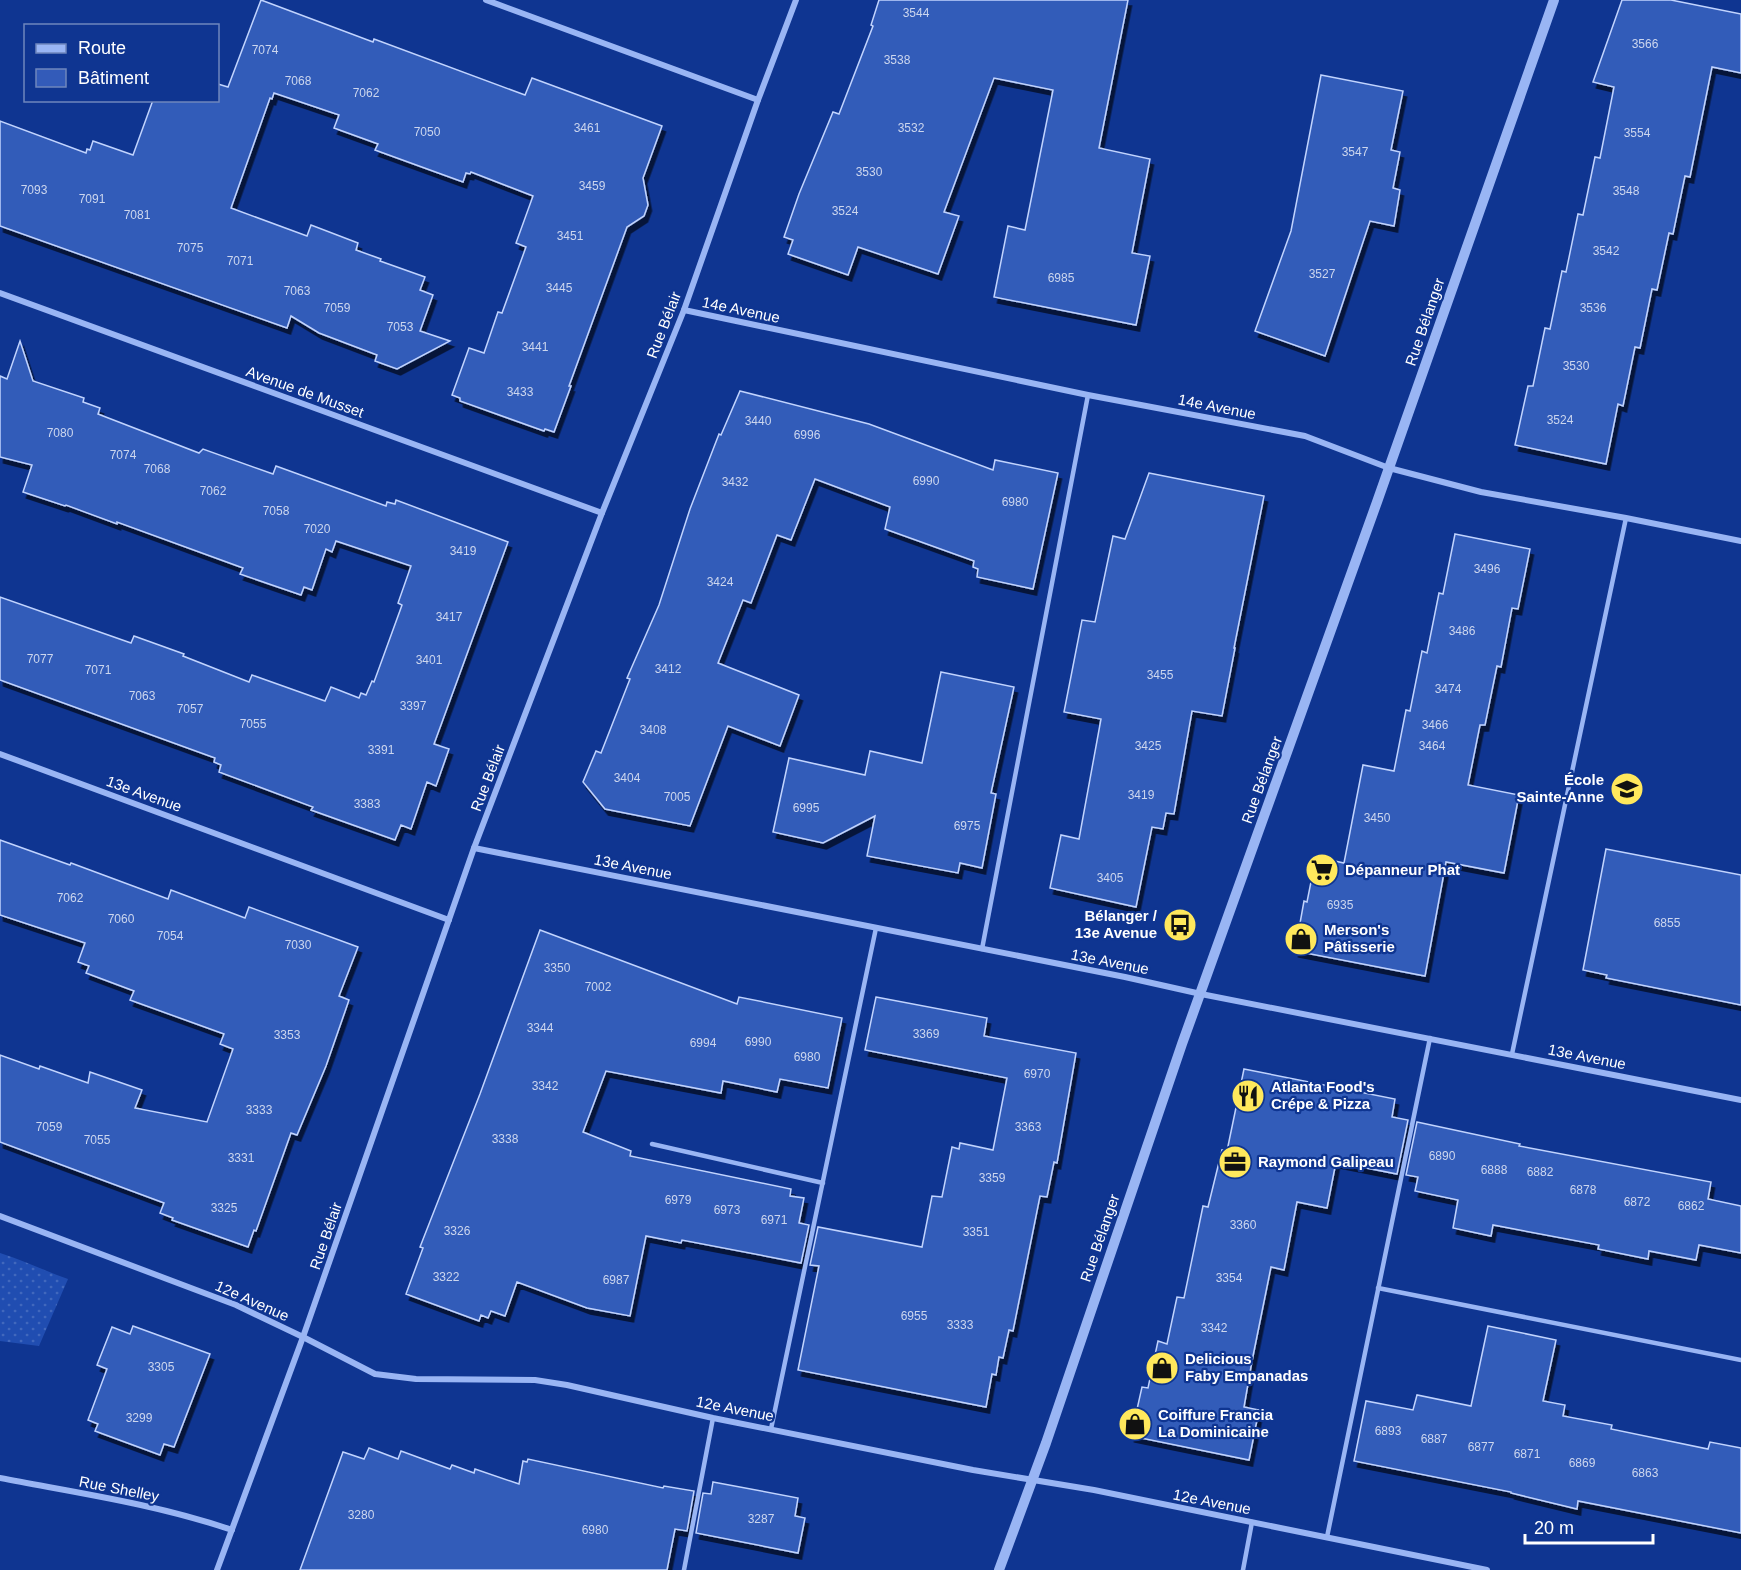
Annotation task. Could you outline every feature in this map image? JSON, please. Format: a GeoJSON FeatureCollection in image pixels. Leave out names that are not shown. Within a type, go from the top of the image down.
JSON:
{"type":"FeatureCollection","features":[{"type":"Feature","properties":{"kind":"street"},"geometry":{"type":"LineString","coordinates":[[486,0],[758,100]]}},
{"type":"Feature","properties":{"kind":"street","name":"Rue Bélair"},"geometry":{"type":"LineString","coordinates":[[217,1570],[303,1337],[474,848],[602,513],[684,310],[796,0]]}},
{"type":"Feature","properties":{"kind":"street","name":"Rue Bélanger"},"geometry":{"type":"LineString","coordinates":[[999,1570],[1182,1044],[1554,0]]}},
{"type":"Feature","properties":{"kind":"street","name":"Avenue de Musset"},"geometry":{"type":"LineString","coordinates":[[0,294],[602,513]]}},
{"type":"Feature","properties":{"kind":"street","name":"14e Avenue"},"geometry":{"type":"LineString","coordinates":[[684,310],[1088,395],[1305,436],[1389,468],[1481,492],[1741,541]]}},
{"type":"Feature","properties":{"kind":"street","name":"13e Avenue"},"geometry":{"type":"LineString","coordinates":[[0,754],[449,920]]}},
{"type":"Feature","properties":{"kind":"street","name":"13e Avenue"},"geometry":{"type":"LineString","coordinates":[[474,848],[1741,1100]]}},
{"type":"Feature","properties":{"kind":"street","name":"12e Avenue"},"geometry":{"type":"LineString","coordinates":[[0,1216],[236,1305],[375,1374],[428,1379],[535,1380],[567,1385],[713,1418],[1252,1522],[1487,1570]]}},
{"type":"Feature","properties":{"kind":"street","name":"Rue Shelley"},"geometry":{"type":"LineString","coordinates":[[0,1478],[159,1509],[193,1517],[231,1530]]}},
{"type":"Feature","properties":{"kind":"lane"},"geometry":{"type":"LineString","coordinates":[[982,950],[1088,395]]}},
{"type":"Feature","properties":{"kind":"lane"},"geometry":{"type":"LineString","coordinates":[[1512,1054],[1626,518]]}},
{"type":"Feature","properties":{"kind":"lane"},"geometry":{"type":"LineString","coordinates":[[771,1429],[876,928]]}},
{"type":"Feature","properties":{"kind":"lane"},"geometry":{"type":"LineString","coordinates":[[1327,1538],[1430,1038]]}},
{"type":"Feature","properties":{"kind":"lane"},"geometry":{"type":"LineString","coordinates":[[652,1144],[823,1183]]}},
{"type":"Feature","properties":{"kind":"lane"},"geometry":{"type":"LineString","coordinates":[[1378,1288],[1741,1360]]}},
{"type":"Feature","properties":{"kind":"lane"},"geometry":{"type":"LineString","coordinates":[[684,1570],[713,1418]]}},
{"type":"Feature","properties":{"kind":"lane"},"geometry":{"type":"LineString","coordinates":[[1243,1570],[1252,1522]]}},
{"type":"Feature","properties":{"kind":"shaded area"},"geometry":{"type":"Polygon","coordinates":[[[0,1253],[68,1279],[39,1346],[0,1341],[0,1253]]]}},
{"type":"Feature","properties":{"kind":"building"},"geometry":{"type":"Polygon","coordinates":[[[261,0],[525,95],[532,78],[662,126],[643,178],[648,205],[644,216],[627,227],[554,432],[545,429],[544,431],[460,401],[460,398],[452,395],[469,348],[484,353],[498,312],[502,313],[526,247],[516,243],[533,196],[471,172],[466,173],[463,182],[375,150],[378,144],[334,128],[339,115],[274,93],[272,99],[270,98],[231,208],[307,236],[311,225],[358,243],[356,250],[381,259],[380,261],[425,277],[420,290],[433,295],[420,331],[450,341],[397,369],[375,361],[377,355],[319,333],[291,316],[287,328],[0,226],[0,121],[86,153],[87,149],[90,150],[93,141],[133,155],[152,102],[219,102],[219,84],[228,87],[261,0]]]}},
{"type":"Feature","properties":{"kind":"building"},"geometry":{"type":"Polygon","coordinates":[[[879,0],[1128,0],[1099,148],[1150,159],[1132,253],[1150,256],[1136,325],[994,297],[1008,226],[1025,230],[1053,90],[994,78],[944,212],[959,216],[938,274],[858,247],[848,275],[788,254],[793,240],[784,237],[799,194],[833,112],[839,114],[873,26],[871,25],[879,0]]]}},
{"type":"Feature","properties":{"kind":"building"},"geometry":{"type":"Polygon","coordinates":[[[1622,0],[1671,0],[1741,14],[1741,73],[1712,67],[1690,177],[1685,176],[1673,234],[1669,233],[1657,290],[1652,289],[1640,348],[1635,347],[1623,406],[1618,404],[1606,464],[1515,445],[1528,386],[1533,386],[1545,328],[1550,329],[1562,271],[1566,272],[1578,214],[1583,215],[1595,157],[1600,158],[1614,87],[1593,82],[1622,0]]]}},
{"type":"Feature","properties":{"kind":"building"},"geometry":{"type":"Polygon","coordinates":[[[1321,75],[1403,91],[1391,150],[1400,152],[1393,188],[1400,190],[1394,226],[1370,221],[1325,356],[1255,331],[1291,231],[1321,75]]]}},
{"type":"Feature","properties":{"kind":"building"},"geometry":{"type":"Polygon","coordinates":[[[20,341],[33,381],[84,398],[83,402],[100,408],[98,414],[199,453],[203,449],[273,474],[276,466],[386,506],[387,502],[395,504],[396,500],[508,542],[434,744],[449,749],[436,786],[427,782],[411,829],[401,825],[395,840],[311,810],[313,807],[219,772],[221,765],[214,762],[215,758],[0,680],[0,597],[131,643],[134,636],[184,654],[183,656],[249,682],[252,675],[325,701],[331,687],[359,698],[361,693],[366,695],[372,681],[374,682],[402,605],[398,603],[411,566],[336,541],[332,552],[326,549],[312,590],[304,587],[301,595],[240,574],[243,568],[117,522],[117,524],[23,492],[32,465],[0,457],[0,376],[7,379],[20,341]]]}},
{"type":"Feature","properties":{"kind":"building"},"geometry":{"type":"Polygon","coordinates":[[[740,391],[869,424],[993,470],[995,460],[1058,473],[1033,589],[977,577],[978,569],[973,567],[974,561],[885,529],[890,507],[815,479],[791,540],[777,535],[751,603],[743,600],[718,663],[799,695],[780,746],[728,726],[690,826],[605,809],[583,782],[596,751],[601,753],[630,679],[627,678],[659,605],[690,509],[719,434],[721,435],[740,391]]]}},
{"type":"Feature","properties":{"kind":"building"},"geometry":{"type":"Polygon","coordinates":[[[1149,473],[1264,496],[1222,716],[1192,711],[1174,814],[1166,813],[1163,829],[1152,827],[1136,907],[1050,888],[1061,835],[1079,839],[1101,719],[1064,712],[1082,620],[1095,622],[1113,536],[1125,539],[1149,473]]]}},
{"type":"Feature","properties":{"kind":"building"},"geometry":{"type":"Polygon","coordinates":[[[1455,534],[1530,549],[1518,609],[1512,608],[1501,667],[1497,666],[1485,725],[1480,725],[1468,785],[1519,795],[1504,873],[1446,862],[1425,976],[1295,951],[1304,901],[1307,902],[1316,857],[1344,863],[1363,765],[1394,771],[1406,710],[1410,711],[1422,651],[1427,653],[1439,593],[1443,594],[1455,534]]]}},
{"type":"Feature","properties":{"kind":"building"},"geometry":{"type":"Polygon","coordinates":[[[941,672],[1014,687],[991,793],[996,794],[982,868],[960,863],[958,873],[867,856],[875,816],[823,843],[773,832],[789,758],[865,775],[870,751],[922,763],[941,672]]]}},
{"type":"Feature","properties":{"kind":"building"},"geometry":{"type":"Polygon","coordinates":[[[0,840],[70,865],[71,863],[168,899],[171,890],[245,918],[249,907],[358,947],[339,996],[349,1000],[326,1066],[297,1135],[291,1133],[256,1231],[254,1230],[248,1247],[172,1220],[173,1218],[160,1213],[164,1203],[0,1142],[0,1055],[88,1083],[90,1072],[142,1090],[135,1108],[207,1122],[233,1049],[220,1044],[224,1034],[130,1000],[134,991],[86,973],[89,966],[78,962],[85,943],[0,915],[0,840]]]}},
{"type":"Feature","properties":{"kind":"building"},"geometry":{"type":"Polygon","coordinates":[[[1606,849],[1741,875],[1741,1005],[1606,978],[1607,975],[1583,970],[1606,849]]]}},
{"type":"Feature","properties":{"kind":"building"},"geometry":{"type":"Polygon","coordinates":[[[540,930],[737,1004],[739,997],[842,1018],[828,1088],[780,1079],[777,1092],[723,1081],[721,1093],[606,1071],[583,1132],[631,1151],[630,1156],[791,1189],[790,1196],[804,1198],[799,1223],[809,1225],[801,1263],[682,1240],[681,1243],[646,1236],[630,1316],[587,1308],[517,1282],[505,1316],[491,1311],[488,1318],[481,1315],[479,1321],[406,1294],[423,1248],[420,1247],[480,1094],[540,930]]]}},
{"type":"Feature","properties":{"kind":"building"},"geometry":{"type":"Polygon","coordinates":[[[876,997],[987,1018],[984,1036],[1076,1053],[1057,1163],[1054,1162],[1047,1197],[1040,1196],[1013,1331],[1009,1330],[1003,1358],[999,1357],[996,1375],[992,1374],[986,1407],[798,1370],[819,1266],[810,1265],[818,1227],[922,1247],[932,1196],[942,1197],[952,1147],[959,1149],[960,1143],[993,1150],[1007,1078],[865,1050],[876,997]]]}},
{"type":"Feature","properties":{"kind":"building"},"geometry":{"type":"Polygon","coordinates":[[[1244,1069],[1395,1099],[1392,1117],[1408,1120],[1397,1174],[1336,1162],[1327,1208],[1297,1202],[1284,1270],[1271,1267],[1252,1361],[1244,1407],[1259,1410],[1249,1460],[1131,1436],[1142,1387],[1148,1388],[1158,1341],[1167,1344],[1177,1297],[1184,1298],[1203,1206],[1208,1207],[1222,1150],[1227,1151],[1244,1069]]]}},
{"type":"Feature","properties":{"kind":"building"},"geometry":{"type":"Polygon","coordinates":[[[1417,1122],[1520,1144],[1519,1146],[1711,1182],[1708,1199],[1741,1206],[1741,1253],[1699,1245],[1696,1260],[1649,1251],[1648,1259],[1598,1249],[1599,1245],[1493,1225],[1491,1236],[1453,1228],[1458,1200],[1415,1191],[1418,1177],[1406,1175],[1417,1122]]]}},
{"type":"Feature","properties":{"kind":"building"},"geometry":{"type":"Polygon","coordinates":[[[133,1326],[210,1354],[174,1447],[164,1444],[160,1455],[95,1431],[98,1424],[88,1420],[107,1369],[97,1365],[112,1327],[130,1334],[133,1326]]]}},
{"type":"Feature","properties":{"kind":"building"},"geometry":{"type":"Polygon","coordinates":[[[1488,1326],[1556,1340],[1543,1401],[1565,1405],[1563,1416],[1612,1425],[1611,1429],[1708,1449],[1710,1442],[1741,1448],[1741,1533],[1578,1501],[1577,1509],[1511,1492],[1354,1461],[1366,1401],[1413,1410],[1417,1395],[1471,1406],[1488,1326]]]}},
{"type":"Feature","properties":{"kind":"building"},"geometry":{"type":"Polygon","coordinates":[[[369,1448],[398,1459],[401,1451],[450,1469],[452,1465],[474,1473],[475,1469],[519,1484],[523,1461],[527,1462],[528,1459],[663,1488],[664,1486],[694,1491],[687,1531],[675,1529],[667,1570],[300,1570],[343,1452],[364,1459],[369,1448]]]}},
{"type":"Feature","properties":{"kind":"building"},"geometry":{"type":"Polygon","coordinates":[[[713,1482],[798,1498],[795,1516],[805,1518],[798,1553],[696,1533],[703,1493],[711,1494],[713,1482]]]}},
{"type":"Feature","properties":{"kind":"place","name":"École Sainte-Anne"},"geometry":{"type":"Point","coordinates":[1627,789]}},
{"type":"Feature","properties":{"kind":"place","name":"Dépanneur Phat"},"geometry":{"type":"Point","coordinates":[1322,870]}},
{"type":"Feature","properties":{"kind":"place","name":"Bélanger / 13e Avenue"},"geometry":{"type":"Point","coordinates":[1180,925]}},
{"type":"Feature","properties":{"kind":"place","name":"Merson's Pâtisserie"},"geometry":{"type":"Point","coordinates":[1301,939]}},
{"type":"Feature","properties":{"kind":"place","name":"Atlanta Food's Crépe & Pizza"},"geometry":{"type":"Point","coordinates":[1248,1096]}},
{"type":"Feature","properties":{"kind":"place","name":"Raymond Galipeau"},"geometry":{"type":"Point","coordinates":[1235,1162]}},
{"type":"Feature","properties":{"kind":"place","name":"Delicious Faby Empanadas"},"geometry":{"type":"Point","coordinates":[1162,1368]}},
{"type":"Feature","properties":{"kind":"place","name":"Coiffure Francia La Dominicaine"},"geometry":{"type":"Point","coordinates":[1135,1424]}}]}
